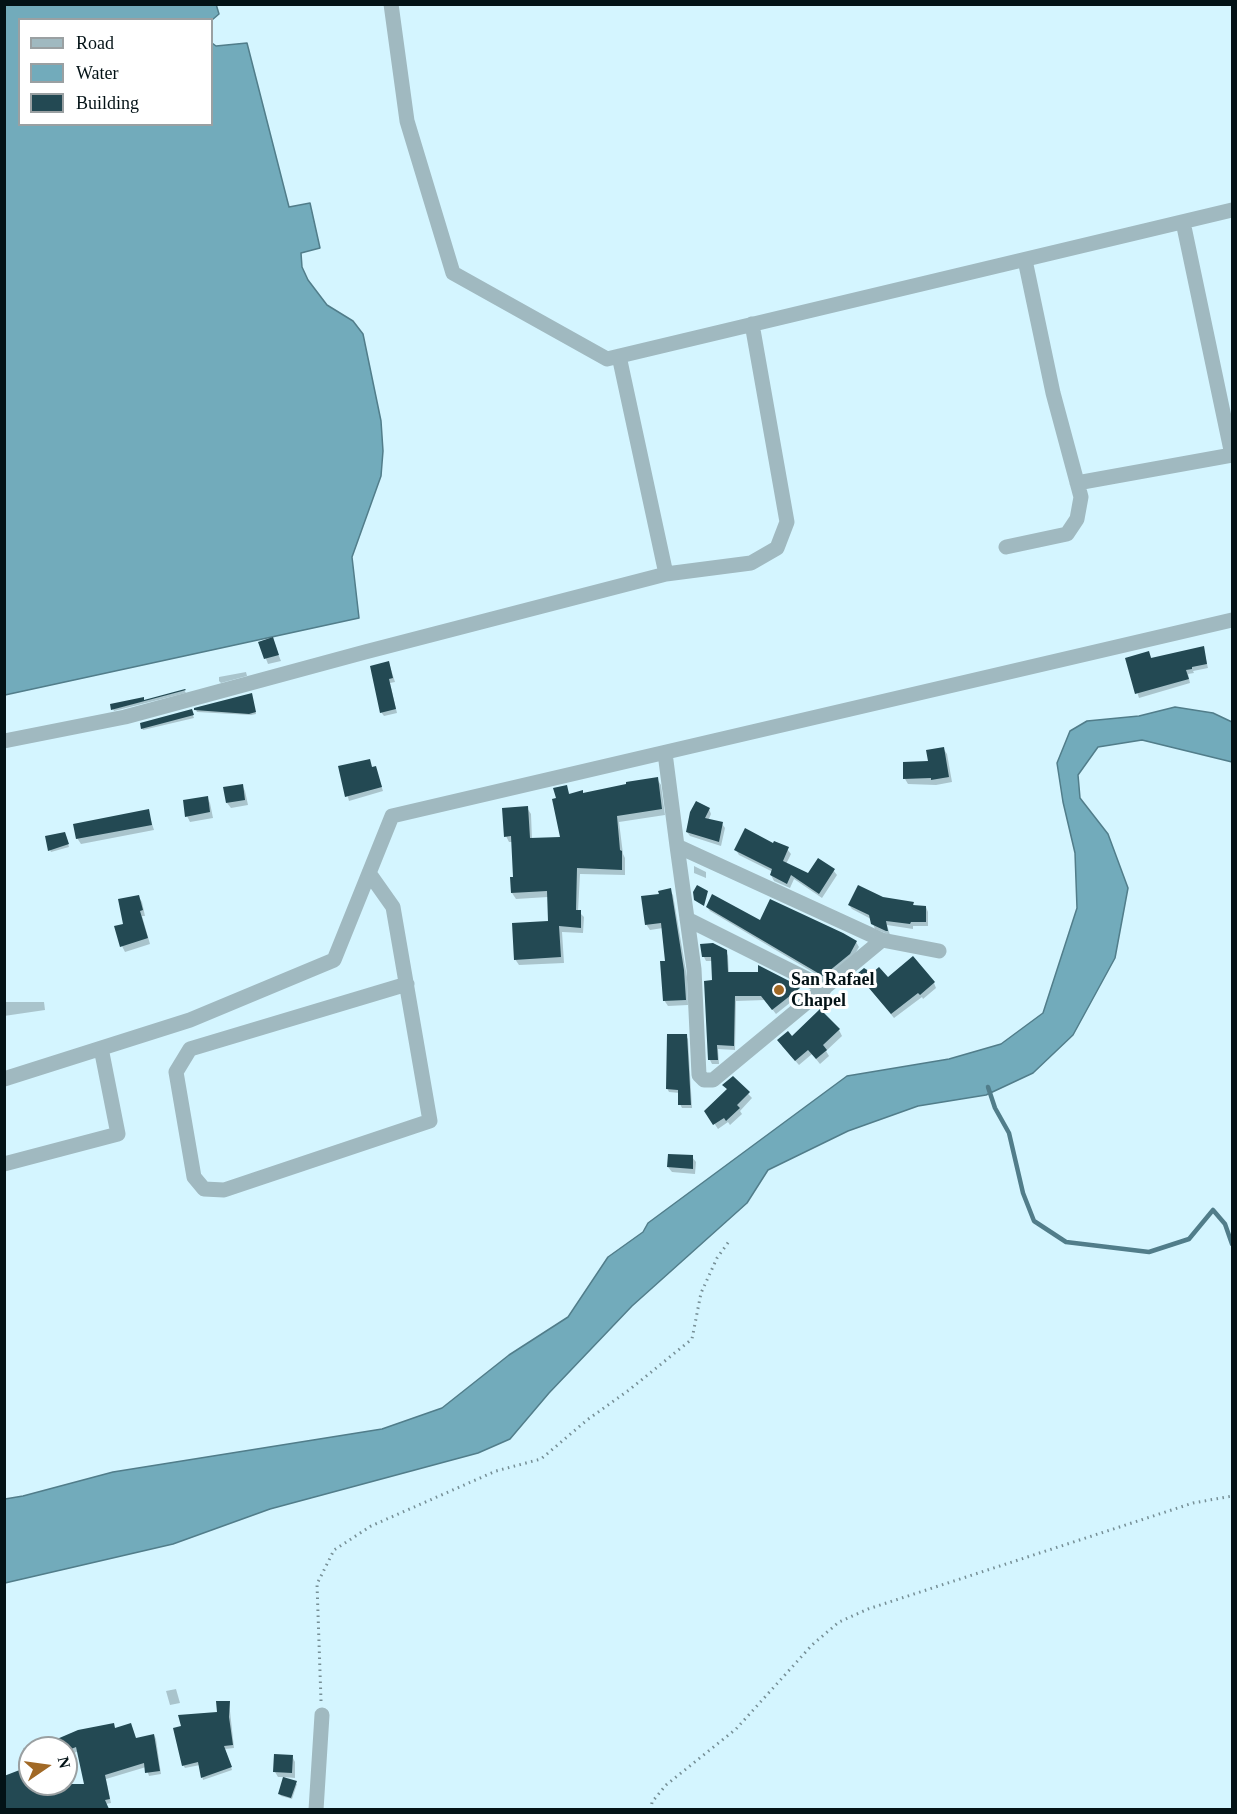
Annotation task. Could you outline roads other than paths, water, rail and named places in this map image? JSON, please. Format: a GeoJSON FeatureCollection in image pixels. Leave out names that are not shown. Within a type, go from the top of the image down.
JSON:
{"type":"FeatureCollection","features":[{"type":"Feature","properties":{"kind":"street"},"geometry":{"type":"LineString","coordinates":[[391,4],[407,121],[453,273],[607,359],[1233,210]]}},
{"type":"Feature","properties":{"kind":"street"},"geometry":{"type":"LineString","coordinates":[[1077,483],[1232,455],[1183,222]]}},
{"type":"Feature","properties":{"kind":"street"},"geometry":{"type":"LineString","coordinates":[[1006,547],[1067,534],[1077,519],[1081,497],[1053,393],[1024,260]]}},
{"type":"Feature","properties":{"kind":"street"},"geometry":{"type":"LineString","coordinates":[[4,741],[125,717],[666,574],[751,563],[777,548],[787,522],[753,324]]}},
{"type":"Feature","properties":{"kind":"street"},"geometry":{"type":"LineString","coordinates":[[619,356],[666,574]]}},
{"type":"Feature","properties":{"kind":"street"},"geometry":{"type":"LineString","coordinates":[[4,1079],[190,1020],[334,960],[392,816],[1233,620]]}},
{"type":"Feature","properties":{"kind":"street"},"geometry":{"type":"LineString","coordinates":[[665,753],[693,969],[699,1075],[705,1080],[713,1080],[882,940]]}},
{"type":"Feature","properties":{"kind":"street"},"geometry":{"type":"LineString","coordinates":[[677,846],[882,940],[939,951]]}},
{"type":"Feature","properties":{"kind":"street"},"geometry":{"type":"LineString","coordinates":[[369,873],[393,907],[430,1121],[224,1190],[204,1189],[194,1177],[176,1072],[190,1049],[406,984]]}},
{"type":"Feature","properties":{"kind":"street"},"geometry":{"type":"LineString","coordinates":[[687,920],[825,988]]}},
{"type":"Feature","properties":{"kind":"street"},"geometry":{"type":"LineString","coordinates":[[4,1164],[118,1134],[100,1048]]}},
{"type":"Feature","properties":{"kind":"street"},"geometry":{"type":"LineString","coordinates":[[316,1809],[322,1715]]}},
{"type":"Feature","properties":{"kind":"water"},"geometry":{"type":"Polygon","coordinates":[[[216,4],[219,14],[213,19],[18,18],[18,126],[213,126],[213,44],[216,46],[247,43],[289,207],[310,203],[320,248],[301,253],[302,267],[308,280],[327,305],[353,321],[363,334],[381,421],[383,451],[381,476],[352,557],[359,618],[5,695],[5,5],[216,4]]]}},
{"type":"Feature","properties":{"kind":"water"},"geometry":{"type":"Polygon","coordinates":[[[1175,707],[1213,713],[1232,722],[1232,762],[1142,740],[1098,747],[1078,775],[1080,798],[1108,834],[1128,888],[1115,958],[1073,1035],[1033,1073],[986,1095],[918,1106],[848,1131],[768,1170],[747,1203],[632,1306],[549,1393],[510,1439],[478,1453],[270,1509],[173,1544],[5,1583],[5,1499],[113,1472],[382,1429],[442,1408],[509,1355],[568,1317],[608,1257],[643,1232],[648,1223],[847,1076],[949,1059],[1001,1044],[1043,1013],[1077,908],[1075,853],[1057,763],[1070,731],[1087,721],[1139,716],[1175,707]]]}},
{"type":"Feature","properties":{"kind":"waterway"},"geometry":{"type":"LineString","coordinates":[[988,1087],[995,1108],[1009,1133],[1023,1193],[1034,1221],[1066,1242],[1149,1252],[1189,1239],[1213,1210],[1225,1224],[1232,1244]]}},
{"type":"Feature","properties":{"kind":"place","name":"San Rafael Chapel"},"geometry":{"type":"Point","coordinates":[779,990]}}]}
